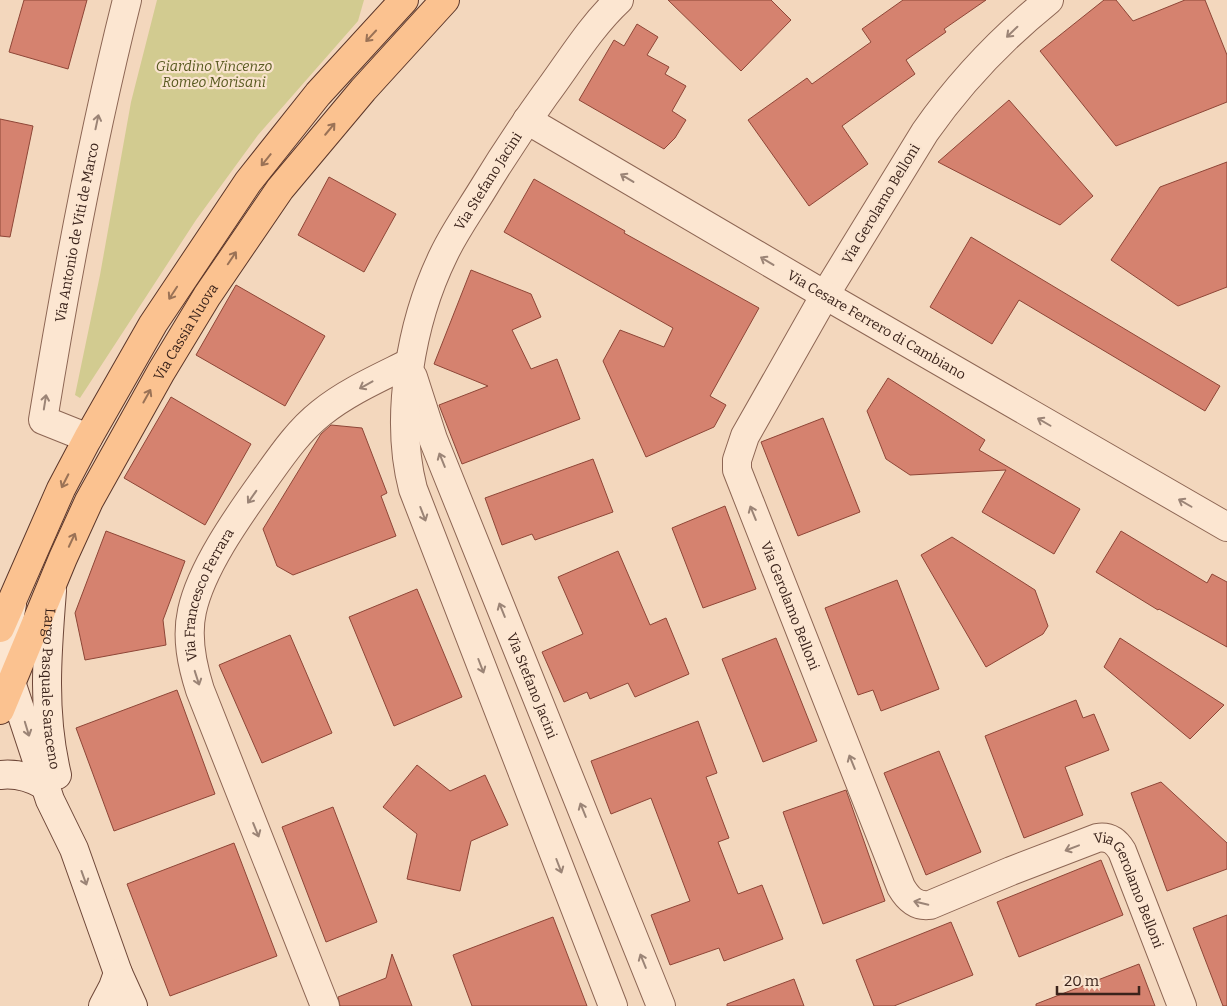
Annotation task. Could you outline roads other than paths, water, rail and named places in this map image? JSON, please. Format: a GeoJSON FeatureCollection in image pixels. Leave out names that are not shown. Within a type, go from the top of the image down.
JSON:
{"type":"FeatureCollection","features":[{"type":"Feature","properties":{"kind":"main road"},"geometry":{"type":"LineString","coordinates":[[0,628],[61,489],[153,324],[248,182],[318,94],[404,0]]}},
{"type":"Feature","properties":{"kind":"main road","name":"Via Cassia Nuova"},"geometry":{"type":"LineString","coordinates":[[0,710],[89,501],[156,380],[208,296],[280,189],[363,90],[446,0]]}},
{"type":"Feature","properties":{"kind":"street","name":"Via Antonio de Viti de Marco"},"geometry":{"type":"LineString","coordinates":[[88,438],[43,420],[66,278],[96,126],[127,0]]}},
{"type":"Feature","properties":{"kind":"street","name":"Via Gerolamo Belloni"},"geometry":{"type":"LineString","coordinates":[[1049,0],[993,50],[941,109],[925,132],[826,295],[745,436],[736,460],[737,470],[901,887],[909,899],[923,906],[930,905],[1096,838],[1112,840],[1118,844],[1122,851],[1182,1006]]}},
{"type":"Feature","properties":{"kind":"street","name":"Via Stefano Jacini"},"geometry":{"type":"LineString","coordinates":[[606,6],[527,120],[458,228],[443,255],[430,288],[410,363],[406,388],[404,430],[409,475],[413,489],[613,1006]]}},
{"type":"Feature","properties":{"kind":"street","name":"Via Cesare Ferrero di Cambiano"},"geometry":{"type":"LineString","coordinates":[[527,120],[1227,527]]}},
{"type":"Feature","properties":{"kind":"street","name":"Via Stefano Jacini"},"geometry":{"type":"LineString","coordinates":[[410,363],[433,439],[661,1006]]}},
{"type":"Feature","properties":{"kind":"street","name":"Via Francesco Ferrara"},"geometry":{"type":"LineString","coordinates":[[325,1006],[200,690],[191,653],[190,620],[198,592],[224,541],[241,513],[299,434],[308,424],[333,404],[370,382],[410,363]]}},
{"type":"Feature","properties":{"kind":"street","name":"Largo Pasquale Saraceno"},"geometry":{"type":"LineString","coordinates":[[52,585],[46,672],[48,719],[55,769],[74,849],[118,973],[132,1006]]}},
{"type":"Feature","properties":{"kind":"street","name":"Largo Pasquale Saraceno"},"geometry":{"type":"LineString","coordinates":[[14,596],[6,641],[8,668],[44,786],[56,815],[74,849]]}},
{"type":"Feature","properties":{"kind":"street"},"geometry":{"type":"LineString","coordinates":[[528,787],[567,771]]}},
{"type":"Feature","properties":{"kind":"street","name":"Largo Pasquale Saraceno"},"geometry":{"type":"LineString","coordinates":[[0,774],[24,776],[34,779],[44,786]]}},
{"type":"Feature","properties":{"kind":"street"},"geometry":{"type":"LineString","coordinates":[[102,1006],[113,987],[118,973]]}},
{"type":"Feature","properties":{"kind":"park label","name":"Giardino Vincenzo Romeo Morisani"},"geometry":{"type":"Point","coordinates":[214,74]}}]}
